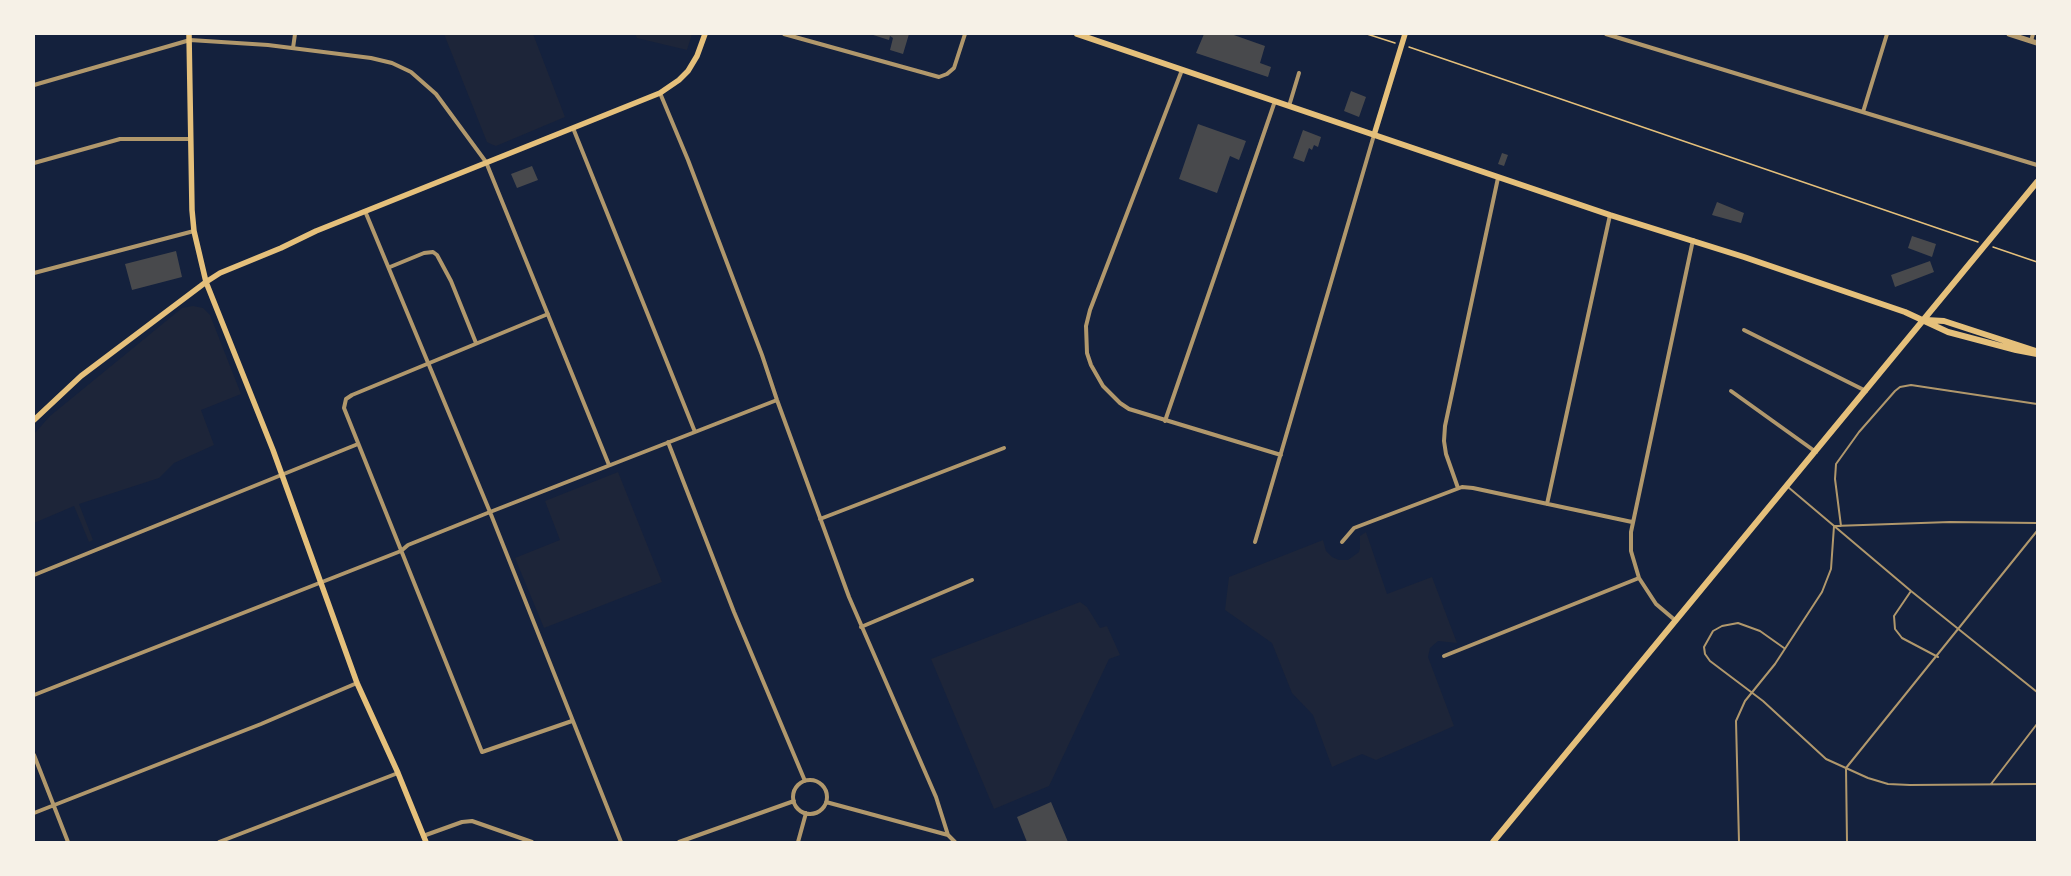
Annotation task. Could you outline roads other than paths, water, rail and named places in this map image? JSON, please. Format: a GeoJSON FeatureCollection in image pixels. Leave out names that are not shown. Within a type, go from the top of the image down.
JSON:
{"type":"FeatureCollection","features":[{"type":"Feature","properties":{"kind":"main road"},"geometry":{"type":"LineString","coordinates":[[34,420],[81,376],[206,282],[229,269],[365,211],[660,94],[679,80],[690,68],[700,51],[705,34]]}},
{"type":"Feature","properties":{"kind":"main road"},"geometry":{"type":"LineString","coordinates":[[1077,34],[1498,178],[1610,215],[1693,240],[1924,319],[1948,332],[2016,350],[2037,352]]}},
{"type":"Feature","properties":{"kind":"main road"},"geometry":{"type":"LineString","coordinates":[[1374,136],[1405,34]]}},
{"type":"Feature","properties":{"kind":"main road"},"geometry":{"type":"LineString","coordinates":[[190,37],[194,231],[206,282],[273,450],[357,683],[398,773],[424,839]]}},
{"type":"Feature","properties":{"kind":"main road"},"geometry":{"type":"LineString","coordinates":[[1493,842],[2037,182]]}},
{"type":"Feature","properties":{"kind":"main road"},"geometry":{"type":"LineString","coordinates":[[1924,319],[1944,321],[2037,352]]}},
{"type":"Feature","properties":{"kind":"street"},"geometry":{"type":"LineString","coordinates":[[293,48],[295,34]]}},
{"type":"Feature","properties":{"kind":"street"},"geometry":{"type":"LineString","coordinates":[[784,34],[938,78],[947,74],[954,68],[965,34]]}},
{"type":"Feature","properties":{"kind":"street"},"geometry":{"type":"LineString","coordinates":[[1606,34],[2037,165]]}},
{"type":"Feature","properties":{"kind":"street"},"geometry":{"type":"LineString","coordinates":[[1863,112],[1887,34]]}},
{"type":"Feature","properties":{"kind":"street"},"geometry":{"type":"LineString","coordinates":[[2009,34],[2037,42]]}},
{"type":"Feature","properties":{"kind":"street"},"geometry":{"type":"LineString","coordinates":[[2031,41],[2033,34]]}},
{"type":"Feature","properties":{"kind":"street"},"geometry":{"type":"LineString","coordinates":[[34,85],[190,37],[376,58],[392,63],[409,71],[422,80],[436,94],[486,162],[609,465]]}},
{"type":"Feature","properties":{"kind":"street"},"geometry":{"type":"LineString","coordinates":[[1182,70],[1094,300],[1086,326],[1087,353],[1091,365],[1103,386],[1129,409],[1281,455]]}},
{"type":"Feature","properties":{"kind":"street"},"geometry":{"type":"LineString","coordinates":[[1289,106],[1299,73]]}},
{"type":"Feature","properties":{"kind":"street"},"geometry":{"type":"LineString","coordinates":[[660,94],[711,220],[762,355],[820,519],[861,627],[936,797],[948,835],[955,842]]}},
{"type":"Feature","properties":{"kind":"street"},"geometry":{"type":"LineString","coordinates":[[1165,421],[1275,102]]}},
{"type":"Feature","properties":{"kind":"street"},"geometry":{"type":"LineString","coordinates":[[573,128],[695,432]]}},
{"type":"Feature","properties":{"kind":"street"},"geometry":{"type":"LineString","coordinates":[[1255,542],[1374,136]]}},
{"type":"Feature","properties":{"kind":"street"},"geometry":{"type":"LineString","coordinates":[[34,163],[120,139],[191,139]]}},
{"type":"Feature","properties":{"kind":"street"},"geometry":{"type":"LineString","coordinates":[[1458,488],[1445,447],[1445,426],[1498,178]]}},
{"type":"Feature","properties":{"kind":"street"},"geometry":{"type":"LineString","coordinates":[[365,211],[390,267],[490,512],[621,842]]}},
{"type":"Feature","properties":{"kind":"street"},"geometry":{"type":"LineString","coordinates":[[1547,504],[1610,215]]}},
{"type":"Feature","properties":{"kind":"street"},"geometry":{"type":"LineString","coordinates":[[34,273],[194,231]]}},
{"type":"Feature","properties":{"kind":"street"},"geometry":{"type":"LineString","coordinates":[[1676,621],[1656,604],[1639,578],[1631,551],[1632,522],[1693,240]]}},
{"type":"Feature","properties":{"kind":"street"},"geometry":{"type":"LineString","coordinates":[[390,267],[424,253],[431,252],[437,254],[451,281],[476,343]]}},
{"type":"Feature","properties":{"kind":"street"},"geometry":{"type":"LineString","coordinates":[[548,314],[428,362],[352,395],[346,399],[344,410],[482,752],[572,721]]}},
{"type":"Feature","properties":{"kind":"street"},"geometry":{"type":"LineString","coordinates":[[1744,330],[1866,391]]}},
{"type":"Feature","properties":{"kind":"street"},"geometry":{"type":"LineString","coordinates":[[1731,391],[1816,452]]}},
{"type":"Feature","properties":{"kind":"street"},"geometry":{"type":"LineString","coordinates":[[34,695],[321,581],[401,551],[408,546],[490,512],[777,400]]}},
{"type":"Feature","properties":{"kind":"street"},"geometry":{"type":"LineString","coordinates":[[668,442],[734,612],[805,781]]}},
{"type":"Feature","properties":{"kind":"street"},"geometry":{"type":"LineString","coordinates":[[34,575],[358,444]]}},
{"type":"Feature","properties":{"kind":"street"},"geometry":{"type":"LineString","coordinates":[[820,519],[1004,448]]}},
{"type":"Feature","properties":{"kind":"street"},"geometry":{"type":"LineString","coordinates":[[1342,542],[1354,528],[1458,488],[1473,488],[1632,522]]}},
{"type":"Feature","properties":{"kind":"street"},"geometry":{"type":"LineString","coordinates":[[1444,656],[1639,578]]}},
{"type":"Feature","properties":{"kind":"street"},"geometry":{"type":"LineString","coordinates":[[861,627],[972,580]]}},
{"type":"Feature","properties":{"kind":"street"},"geometry":{"type":"LineString","coordinates":[[34,813],[261,724],[357,683]]}},
{"type":"Feature","properties":{"kind":"street"},"geometry":{"type":"LineString","coordinates":[[34,755],[68,842]]}},
{"type":"Feature","properties":{"kind":"street"},"geometry":{"type":"LineString","coordinates":[[219,842],[398,773]]}},
{"type":"Feature","properties":{"kind":"street"},"geometry":{"type":"LineString","coordinates":[[811,780],[820,784],[826,792],[826,802],[818,812],[806,814],[798,809],[794,801],[796,789],[805,781],[811,780]]}},
{"type":"Feature","properties":{"kind":"street"},"geometry":{"type":"LineString","coordinates":[[679,842],[794,801]]}},
{"type":"Feature","properties":{"kind":"street"},"geometry":{"type":"LineString","coordinates":[[826,802],[948,835]]}},
{"type":"Feature","properties":{"kind":"street"},"geometry":{"type":"LineString","coordinates":[[798,842],[806,814]]}},
{"type":"Feature","properties":{"kind":"street"},"geometry":{"type":"LineString","coordinates":[[424,839],[462,822],[472,821],[532,842]]}},
{"type":"Feature","properties":{"kind":"lane"},"geometry":{"type":"LineString","coordinates":[[1841,526],[1835,479],[1836,464],[1859,432],[1895,390],[1900,387],[1911,385],[2037,404]]}},
{"type":"Feature","properties":{"kind":"lane"},"geometry":{"type":"LineString","coordinates":[[1787,486],[1911,591],[2037,692]]}},
{"type":"Feature","properties":{"kind":"lane"},"geometry":{"type":"LineString","coordinates":[[1834,526],[1875,526],[1950,522],[2037,523]]}},
{"type":"Feature","properties":{"kind":"lane"},"geometry":{"type":"LineString","coordinates":[[1739,842],[1735,729],[1739,712],[1744,701],[1752,694],[1775,664],[1784,648],[1822,592],[1833,558],[1834,526]]}},
{"type":"Feature","properties":{"kind":"lane"},"geometry":{"type":"LineString","coordinates":[[1847,842],[1846,768],[1938,657],[2037,531]]}},
{"type":"Feature","properties":{"kind":"lane"},"geometry":{"type":"LineString","coordinates":[[1911,591],[1894,616],[1895,629],[1902,638],[1938,657]]}},
{"type":"Feature","properties":{"kind":"lane"},"geometry":{"type":"LineString","coordinates":[[1784,648],[1760,631],[1738,623],[1722,626],[1713,631],[1704,647],[1705,654],[1720,670],[1752,694],[1763,700],[1826,759],[1868,778],[1888,784],[2037,784]]}},
{"type":"Feature","properties":{"kind":"lane"},"geometry":{"type":"LineString","coordinates":[[1991,784],[2037,724]]}}]}
